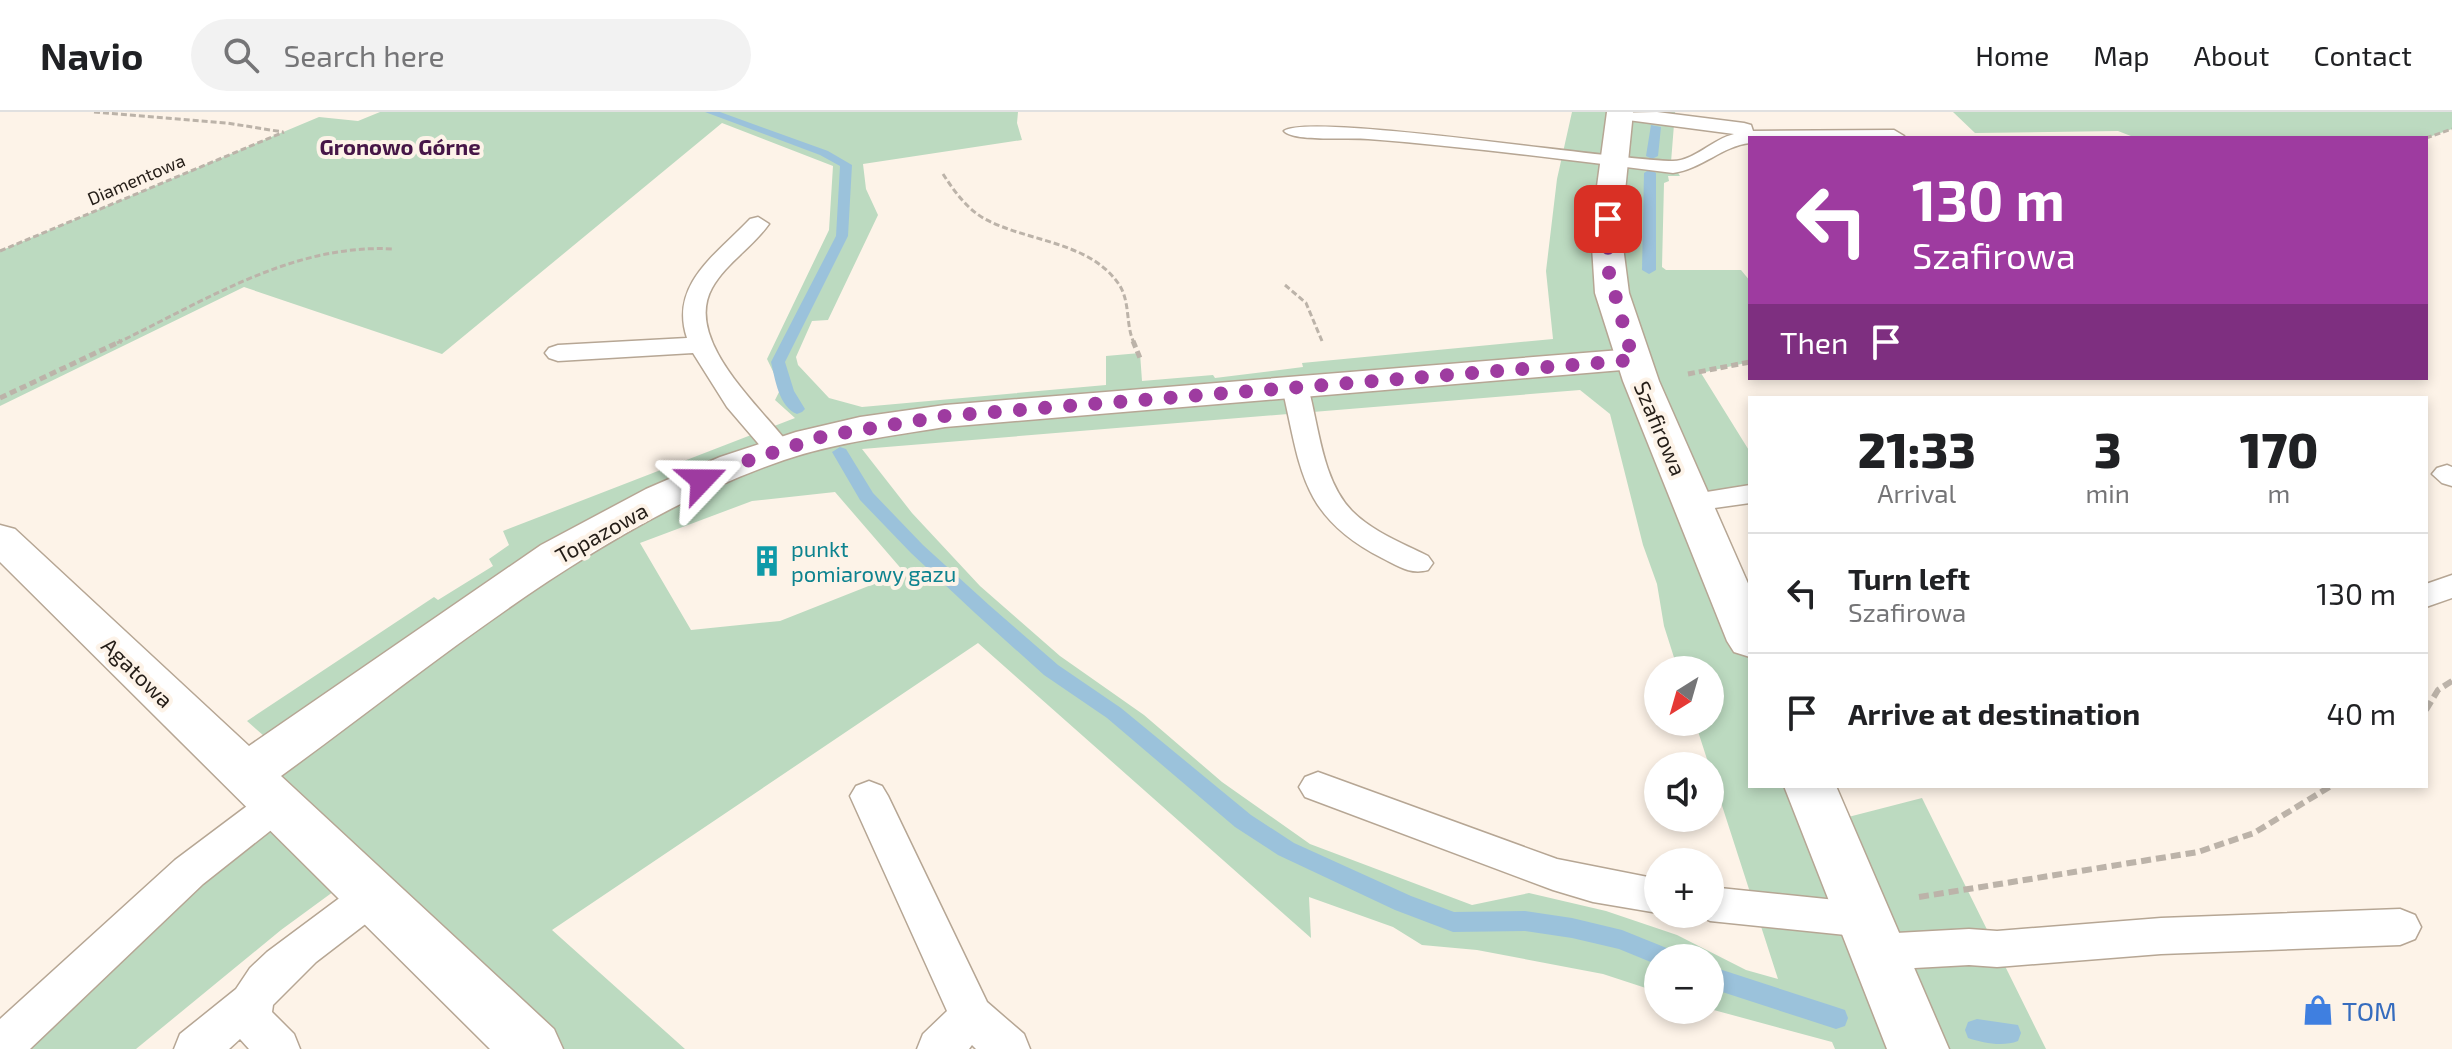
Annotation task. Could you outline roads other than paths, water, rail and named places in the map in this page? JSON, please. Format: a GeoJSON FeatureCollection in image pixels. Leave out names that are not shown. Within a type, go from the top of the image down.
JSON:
{"type":"FeatureCollection","features":[{"type":"Feature","properties":{"kind":"street","name":"Szafirowa"},"geometry":{"type":"LineString","coordinates":[[1620,113],[1606,243],[1612,293],[1637,371],[1693,502],[1740,591],[1748,631]]}},
{"type":"Feature","properties":{"kind":"street","name":"Topazowa"},"geometry":{"type":"LineString","coordinates":[[260,791],[556,555],[665,497],[779,450],[836,434],[892,424],[1141,399],[1338,384],[1637,371]]}},
{"type":"Feature","properties":{"kind":"street","name":"Agatowa"},"geometry":{"type":"LineString","coordinates":[[0,538],[532,1049]]}},
{"type":"Feature","properties":{"kind":"street"},"geometry":{"type":"LineString","coordinates":[[1811,788],[1918,1049]]}},
{"type":"Feature","properties":{"kind":"lane"},"geometry":{"type":"LineString","coordinates":[[1620,113],[1744,129]]}},
{"type":"Feature","properties":{"kind":"lane"},"geometry":{"type":"LineString","coordinates":[[1294,131],[1346,131],[1478,142],[1615,162],[1683,166],[1694,163],[1715,147],[1748,138]]}},
{"type":"Feature","properties":{"kind":"lane"},"geometry":{"type":"LineString","coordinates":[[758,224],[706,281],[696,298],[695,320],[702,345],[740,408],[779,450]]}},
{"type":"Feature","properties":{"kind":"lane"},"geometry":{"type":"LineString","coordinates":[[558,353],[702,345]]}},
{"type":"Feature","properties":{"kind":"lane"},"geometry":{"type":"LineString","coordinates":[[1295,387],[1318,481],[1333,509],[1358,532],[1417,563]]}},
{"type":"Feature","properties":{"kind":"lane"},"geometry":{"type":"LineString","coordinates":[[1693,502],[1748,494]]}},
{"type":"Feature","properties":{"kind":"lane"},"geometry":{"type":"LineString","coordinates":[[2428,595],[2452,586]]}},
{"type":"Feature","properties":{"kind":"lane"},"geometry":{"type":"LineString","coordinates":[[1318,787],[1553,874],[1644,894]]}},
{"type":"Feature","properties":{"kind":"lane"},"geometry":{"type":"LineString","coordinates":[[0,1048],[189,872],[260,791]]}},
{"type":"Feature","properties":{"kind":"lane"},"geometry":{"type":"LineString","coordinates":[[869,796],[971,1016],[1008,1049]]}},
{"type":"Feature","properties":{"kind":"lane"},"geometry":{"type":"LineString","coordinates":[[196,1049],[251,1003],[275,970],[371,897]]}},
{"type":"Feature","properties":{"kind":"lane"},"geometry":{"type":"LineString","coordinates":[[1724,906],[1867,926],[1969,947],[1997,949],[2161,936],[2400,927]]}},
{"type":"Feature","properties":{"kind":"lane"},"geometry":{"type":"LineString","coordinates":[[251,1003],[253,1020],[278,1049]]}},
{"type":"Feature","properties":{"kind":"lane"},"geometry":{"type":"LineString","coordinates":[[939,1049],[971,1016]]}},
{"type":"Feature","properties":{"kind":"waterway"},"geometry":{"type":"LineString","coordinates":[[710,112],[824,153],[846,165],[842,236],[778,362],[786,391],[797,409]]}},
{"type":"Feature","properties":{"kind":"waterway"},"geometry":{"type":"LineString","coordinates":[[1652,156],[1655,127]]}},
{"type":"Feature","properties":{"kind":"waterway"},"geometry":{"type":"LineString","coordinates":[[1649,270],[1650,173]]}},
{"type":"Feature","properties":{"kind":"waterway"},"geometry":{"type":"LineString","coordinates":[[840,452],[866,496],[982,609],[1051,670],[1114,713],[1243,821],[1286,849],[1403,903],[1453,922],[1525,921],[1572,928],[1622,940],[1644,949]]}},
{"type":"Feature","properties":{"kind":"waterway"},"geometry":{"type":"LineString","coordinates":[[1724,982],[1836,1018]]}},
{"type":"Feature","properties":{"kind":"waterway"},"geometry":{"type":"LineString","coordinates":[[1977,1030],[2009,1033]]}},
{"type":"Feature","properties":{"kind":"place","name":"punkt pomiarowy gazu"},"geometry":{"type":"Point","coordinates":[767,561]}},
{"type":"Feature","properties":{"kind":"place","name":"TOM"},"geometry":{"type":"Point","coordinates":[2318,1010]}},
{"type":"Feature","properties":{"kind":"district","name":"Gronowo Górne"},"geometry":{"type":"Point","coordinates":[400,146]}}]}
